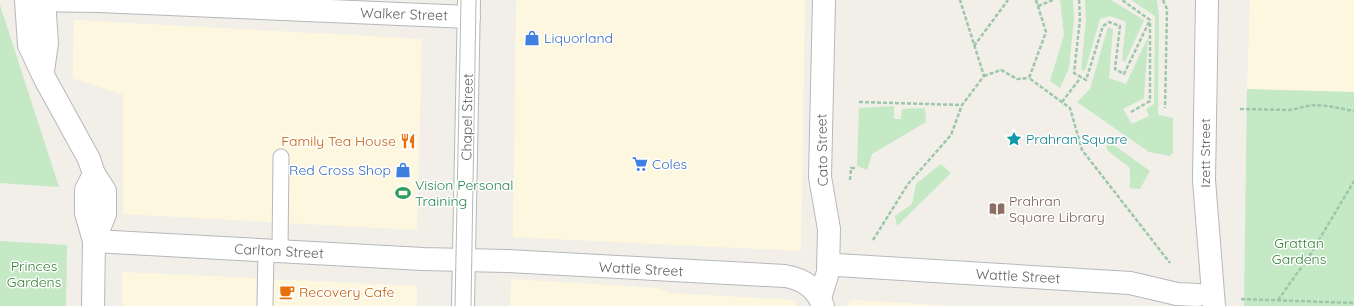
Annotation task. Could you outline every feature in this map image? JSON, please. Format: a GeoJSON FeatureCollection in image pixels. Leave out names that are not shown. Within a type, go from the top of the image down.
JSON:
{"type":"FeatureCollection","features":[{"type":"Feature","properties":{"kind":"street","name":"Walker Street"},"geometry":{"type":"LineString","coordinates":[[26,0],[469,9]]}},
{"type":"Feature","properties":{"kind":"street"},"geometry":{"type":"LineString","coordinates":[[26,0],[29,45],[89,159],[94,174],[105,190],[105,214],[94,241],[93,306]]}},
{"type":"Feature","properties":{"kind":"street"},"geometry":{"type":"LineString","coordinates":[[43,71],[47,43],[44,0]]}},
{"type":"Feature","properties":{"kind":"street","name":"Cato Street"},"geometry":{"type":"LineString","coordinates":[[819,298],[828,272],[829,229],[820,177],[824,0]]}},
{"type":"Feature","properties":{"kind":"street","name":"Izett Street"},"geometry":{"type":"LineString","coordinates":[[1206,300],[1204,180],[1207,0]]}},
{"type":"Feature","properties":{"kind":"street","name":"Chapel Street"},"geometry":{"type":"LineString","coordinates":[[463,306],[469,9]]}},
{"type":"Feature","properties":{"kind":"street","name":"Carlton Street"},"geometry":{"type":"LineString","coordinates":[[94,241],[464,260]]}},
{"type":"Feature","properties":{"kind":"street","name":"Wattle Street"},"geometry":{"type":"LineString","coordinates":[[464,260],[785,276],[803,282],[819,298]]}},
{"type":"Feature","properties":{"kind":"street","name":"Wattle Street"},"geometry":{"type":"LineString","coordinates":[[846,266],[1130,283],[1206,300]]}},
{"type":"Feature","properties":{"kind":"lane"},"geometry":{"type":"LineString","coordinates":[[265,306],[273,251],[281,156]]}},
{"type":"Feature","properties":{"kind":"path"},"geometry":{"type":"LineString","coordinates":[[960,0],[984,76]]}},
{"type":"Feature","properties":{"kind":"path"},"geometry":{"type":"LineString","coordinates":[[974,46],[1008,0]]}},
{"type":"Feature","properties":{"kind":"path"},"geometry":{"type":"LineString","coordinates":[[1030,78],[1046,32],[1036,0]]}},
{"type":"Feature","properties":{"kind":"path"},"geometry":{"type":"LineString","coordinates":[[1038,6],[1053,0]]}},
{"type":"Feature","properties":{"kind":"path"},"geometry":{"type":"LineString","coordinates":[[1079,0],[1080,19],[1074,73],[1086,80],[1103,26],[1109,22],[1120,26],[1115,69],[1124,74],[1150,20]]}},
{"type":"Feature","properties":{"kind":"path"},"geometry":{"type":"LineString","coordinates":[[1122,0],[1150,20]]}},
{"type":"Feature","properties":{"kind":"path"},"geometry":{"type":"LineString","coordinates":[[1163,0],[1167,9],[1166,108]]}},
{"type":"Feature","properties":{"kind":"path"},"geometry":{"type":"LineString","coordinates":[[1130,112],[1150,101],[1150,20]]}},
{"type":"Feature","properties":{"kind":"path"},"geometry":{"type":"LineString","coordinates":[[846,266],[908,184],[951,135],[962,105],[984,76],[1001,70],[1017,79],[1030,78],[1070,108],[1082,150],[1173,267]]}},
{"type":"Feature","properties":{"kind":"path"},"geometry":{"type":"LineString","coordinates":[[1062,102],[1081,77]]}},
{"type":"Feature","properties":{"kind":"path"},"geometry":{"type":"LineString","coordinates":[[859,102],[962,105]]}},
{"type":"Feature","properties":{"kind":"path"},"geometry":{"type":"LineString","coordinates":[[1240,109],[1290,110],[1317,106],[1354,111]]}},
{"type":"Feature","properties":{"kind":"path"},"geometry":{"type":"LineString","coordinates":[[1278,300],[1310,255],[1354,181]]}},
{"type":"Feature","properties":{"kind":"path"},"geometry":{"type":"LineString","coordinates":[[1236,298],[1354,303]]}},
{"type":"Feature","properties":{"kind":"shaded area"},"geometry":{"type":"Polygon","coordinates":[[[516,0],[805,0],[801,251],[513,237],[516,0]]]}},
{"type":"Feature","properties":{"kind":"shaded area"},"geometry":{"type":"Polygon","coordinates":[[[1250,0],[1354,0],[1354,92],[1247,89],[1250,0]]]}},
{"type":"Feature","properties":{"kind":"shaded area"},"geometry":{"type":"Polygon","coordinates":[[[74,20],[422,39],[417,230],[123,214],[123,95],[73,78],[74,20]]]}},
{"type":"Feature","properties":{"kind":"shaded area"},"geometry":{"type":"Polygon","coordinates":[[[122,272],[417,286],[417,306],[122,306],[122,272]]]}},
{"type":"Feature","properties":{"kind":"shaded area"},"geometry":{"type":"Polygon","coordinates":[[[511,279],[658,288],[669,293],[796,300],[796,306],[510,306],[511,279]]]}},
{"type":"Feature","properties":{"kind":"shaded area"},"geometry":{"type":"Polygon","coordinates":[[[853,300],[955,306],[846,306],[853,300]]]}},
{"type":"Feature","properties":{"kind":"green space"},"geometry":{"type":"Polygon","coordinates":[[[1060,0],[1073,0],[1074,19],[1069,68],[1060,88],[1050,81],[1064,35],[1060,0]]]}},
{"type":"Feature","properties":{"kind":"green space"},"geometry":{"type":"Polygon","coordinates":[[[1085,0],[1111,0],[1144,20],[1125,62],[1122,60],[1126,22],[1110,16],[1100,19],[1085,71],[1081,70],[1086,20],[1085,0]]]}},
{"type":"Feature","properties":{"kind":"green space"},"geometry":{"type":"Polygon","coordinates":[[[1131,0],[1157,0],[1159,16],[1158,115],[1173,118],[1173,152],[1170,156],[1149,152],[1077,102],[1090,89],[1108,27],[1113,29],[1109,78],[1126,84],[1148,37],[1144,98],[1123,109],[1132,124],[1149,116],[1146,109],[1154,104],[1155,16],[1131,0]]]}},
{"type":"Feature","properties":{"kind":"green space"},"geometry":{"type":"Polygon","coordinates":[[[0,5],[59,187],[0,183],[0,5]]]}},
{"type":"Feature","properties":{"kind":"green space","name":"Grattan Gardens"},"geometry":{"type":"Polygon","coordinates":[[[1247,89],[1354,92],[1354,306],[1244,306],[1247,89]]]}},
{"type":"Feature","properties":{"kind":"green space"},"geometry":{"type":"Polygon","coordinates":[[[894,106],[894,119],[901,119],[902,109],[925,108],[926,122],[872,154],[867,170],[857,166],[859,108],[894,106]]]}},
{"type":"Feature","properties":{"kind":"green space"},"geometry":{"type":"Polygon","coordinates":[[[1107,140],[1150,171],[1140,189],[1130,188],[1129,167],[1107,150],[1107,140]]]}},
{"type":"Feature","properties":{"kind":"green space"},"geometry":{"type":"Polygon","coordinates":[[[941,164],[951,173],[897,226],[895,216],[912,204],[916,184],[941,164]]]}},
{"type":"Feature","properties":{"kind":"green space","name":"Princes Gardens"},"geometry":{"type":"Polygon","coordinates":[[[0,241],[67,245],[66,306],[0,306],[0,241]]]}},
{"type":"Feature","properties":{"kind":"tram line"},"geometry":{"type":"LineString","coordinates":[[455,306],[461,0]]}},
{"type":"Feature","properties":{"kind":"tram line"},"geometry":{"type":"LineString","coordinates":[[471,306],[476,0]]}},
{"type":"Feature","properties":{"kind":"place","name":"Liquorland"},"geometry":{"type":"Point","coordinates":[532,38]}},
{"type":"Feature","properties":{"kind":"place","name":"Prahran Square"},"geometry":{"type":"Point","coordinates":[1014,139]}},
{"type":"Feature","properties":{"kind":"place","name":"Family Tea House"},"geometry":{"type":"Point","coordinates":[408,141]}},
{"type":"Feature","properties":{"kind":"place","name":"Coles"},"geometry":{"type":"Point","coordinates":[640,164]}},
{"type":"Feature","properties":{"kind":"place","name":"Red Cross Shop"},"geometry":{"type":"Point","coordinates":[403,170]}},
{"type":"Feature","properties":{"kind":"place","name":"Vision Personal Training"},"geometry":{"type":"Point","coordinates":[403,193]}},
{"type":"Feature","properties":{"kind":"place","name":"Prahran Square Library"},"geometry":{"type":"Point","coordinates":[997,209]}},
{"type":"Feature","properties":{"kind":"place","name":"Recovery Cafe"},"geometry":{"type":"Point","coordinates":[287,292]}}]}
